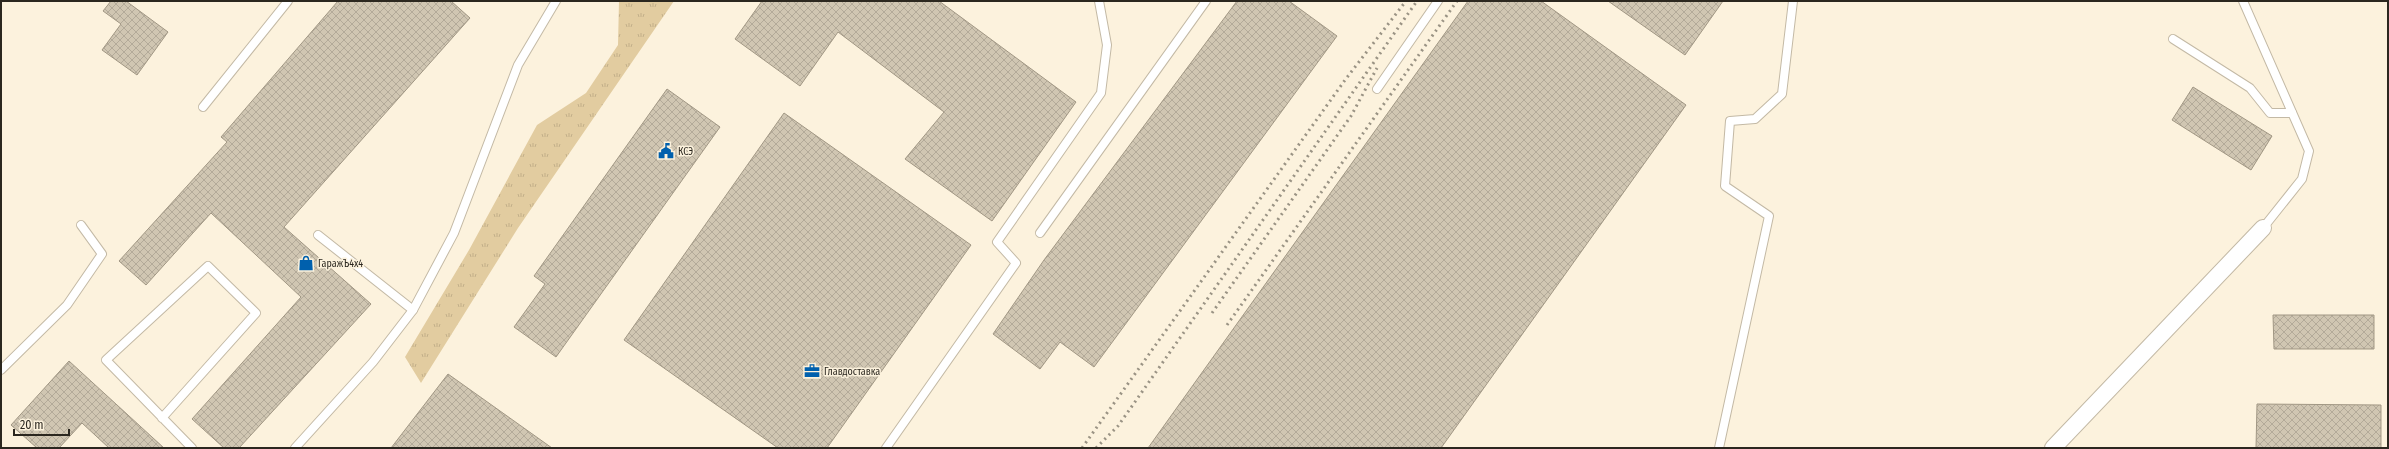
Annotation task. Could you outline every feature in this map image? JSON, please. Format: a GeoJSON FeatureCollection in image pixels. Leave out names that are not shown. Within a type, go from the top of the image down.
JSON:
{"type":"FeatureCollection","features":[{"type":"Feature","properties":{"kind":"street"},"geometry":{"type":"LineString","coordinates":[[2053,448],[2263,228]]}},
{"type":"Feature","properties":{"kind":"lane"},"geometry":{"type":"LineString","coordinates":[[203,107],[288,1]]}},
{"type":"Feature","properties":{"kind":"lane"},"geometry":{"type":"LineString","coordinates":[[294,448],[373,362],[413,310],[454,233],[518,65],[556,1]]}},
{"type":"Feature","properties":{"kind":"lane"},"geometry":{"type":"LineString","coordinates":[[886,448],[1016,263],[997,242],[1101,93],[1107,45],[1099,1]]}},
{"type":"Feature","properties":{"kind":"lane"},"geometry":{"type":"LineString","coordinates":[[1040,233],[1206,1]]}},
{"type":"Feature","properties":{"kind":"lane"},"geometry":{"type":"LineString","coordinates":[[1377,89],[1438,1]]}},
{"type":"Feature","properties":{"kind":"lane"},"geometry":{"type":"LineString","coordinates":[[1718,448],[1769,216],[1725,186],[1730,121],[1755,119],[1782,94],[1793,1]]}},
{"type":"Feature","properties":{"kind":"lane"},"geometry":{"type":"LineString","coordinates":[[2242,1],[2309,152],[2302,179],[2263,228]]}},
{"type":"Feature","properties":{"kind":"lane"},"geometry":{"type":"LineString","coordinates":[[2173,39],[2250,88],[2270,113],[2292,113]]}},
{"type":"Feature","properties":{"kind":"lane"},"geometry":{"type":"LineString","coordinates":[[1,370],[67,305],[102,254],[81,225]]}},
{"type":"Feature","properties":{"kind":"lane"},"geometry":{"type":"LineString","coordinates":[[318,235],[413,310]]}},
{"type":"Feature","properties":{"kind":"lane"},"geometry":{"type":"LineString","coordinates":[[162,418],[256,313],[208,266],[106,360],[162,418],[192,448]]}},
{"type":"Feature","properties":{"kind":"green space"},"geometry":{"type":"Polygon","coordinates":[[[619,1],[674,1],[518,228],[421,383],[405,357],[469,250],[537,125],[586,93],[618,45],[619,1]]]}},
{"type":"Feature","properties":{"kind":"building"},"geometry":{"type":"Polygon","coordinates":[[[111,1],[126,1],[168,32],[137,75],[102,50],[121,24],[103,11],[111,1]]]}},
{"type":"Feature","properties":{"kind":"building"},"geometry":{"type":"Polygon","coordinates":[[[338,1],[451,1],[470,18],[284,227],[371,304],[239,448],[224,448],[192,419],[301,297],[211,213],[146,285],[119,261],[227,142],[221,137],[338,1]]]}},
{"type":"Feature","properties":{"kind":"building"},"geometry":{"type":"Polygon","coordinates":[[[762,1],[939,1],[1076,102],[992,221],[905,159],[944,112],[838,32],[800,86],[735,39],[762,1]]]}},
{"type":"Feature","properties":{"kind":"building"},"geometry":{"type":"Polygon","coordinates":[[[1237,1],[1289,1],[1337,36],[1094,367],[1060,342],[1040,369],[993,334],[1044,260],[1237,1]]]}},
{"type":"Feature","properties":{"kind":"building"},"geometry":{"type":"Polygon","coordinates":[[[1468,1],[1541,1],[1686,105],[1441,448],[1148,448],[1468,1]]]}},
{"type":"Feature","properties":{"kind":"building"},"geometry":{"type":"Polygon","coordinates":[[[1608,1],[1723,1],[1685,55],[1608,1]]]}},
{"type":"Feature","properties":{"kind":"building"},"geometry":{"type":"Polygon","coordinates":[[[2193,87],[2272,136],[2251,170],[2172,120],[2193,87]]]}},
{"type":"Feature","properties":{"kind":"building"},"geometry":{"type":"Polygon","coordinates":[[[667,89],[720,127],[556,357],[514,327],[545,284],[534,276],[667,89]]]}},
{"type":"Feature","properties":{"kind":"building"},"geometry":{"type":"Polygon","coordinates":[[[784,113],[971,245],[827,448],[778,448],[624,340],[784,113]]]}},
{"type":"Feature","properties":{"kind":"building"},"geometry":{"type":"Polygon","coordinates":[[[2273,315],[2374,315],[2374,349],[2274,349],[2273,315]]]}},
{"type":"Feature","properties":{"kind":"building"},"geometry":{"type":"Polygon","coordinates":[[[69,361],[164,448],[109,448],[82,423],[59,448],[37,448],[11,425],[69,361]]]}},
{"type":"Feature","properties":{"kind":"building"},"geometry":{"type":"Polygon","coordinates":[[[448,374],[552,448],[391,448],[448,374]]]}},
{"type":"Feature","properties":{"kind":"building"},"geometry":{"type":"Polygon","coordinates":[[[2257,404],[2381,405],[2381,448],[2256,448],[2257,404]]]}},
{"type":"Feature","properties":{"kind":"railway"},"geometry":{"type":"LineString","coordinates":[[1082,448],[1345,80],[1406,1]]}},
{"type":"Feature","properties":{"kind":"railway"},"geometry":{"type":"LineString","coordinates":[[1096,448],[1118,426],[1417,1]]}},
{"type":"Feature","properties":{"kind":"railway"},"geometry":{"type":"LineString","coordinates":[[1227,325],[1457,1]]}},
{"type":"Feature","properties":{"kind":"railway"},"geometry":{"type":"LineString","coordinates":[[1212,313],[1351,116],[1377,68]]}},
{"type":"Feature","properties":{"kind":"place","name":"КСЭ"},"geometry":{"type":"Point","coordinates":[666,151]}},
{"type":"Feature","properties":{"kind":"place","name":"ГаражЪ4х4"},"geometry":{"type":"Point","coordinates":[306,263]}},
{"type":"Feature","properties":{"kind":"place","name":"Главдоставка"},"geometry":{"type":"Point","coordinates":[812,371]}}]}
